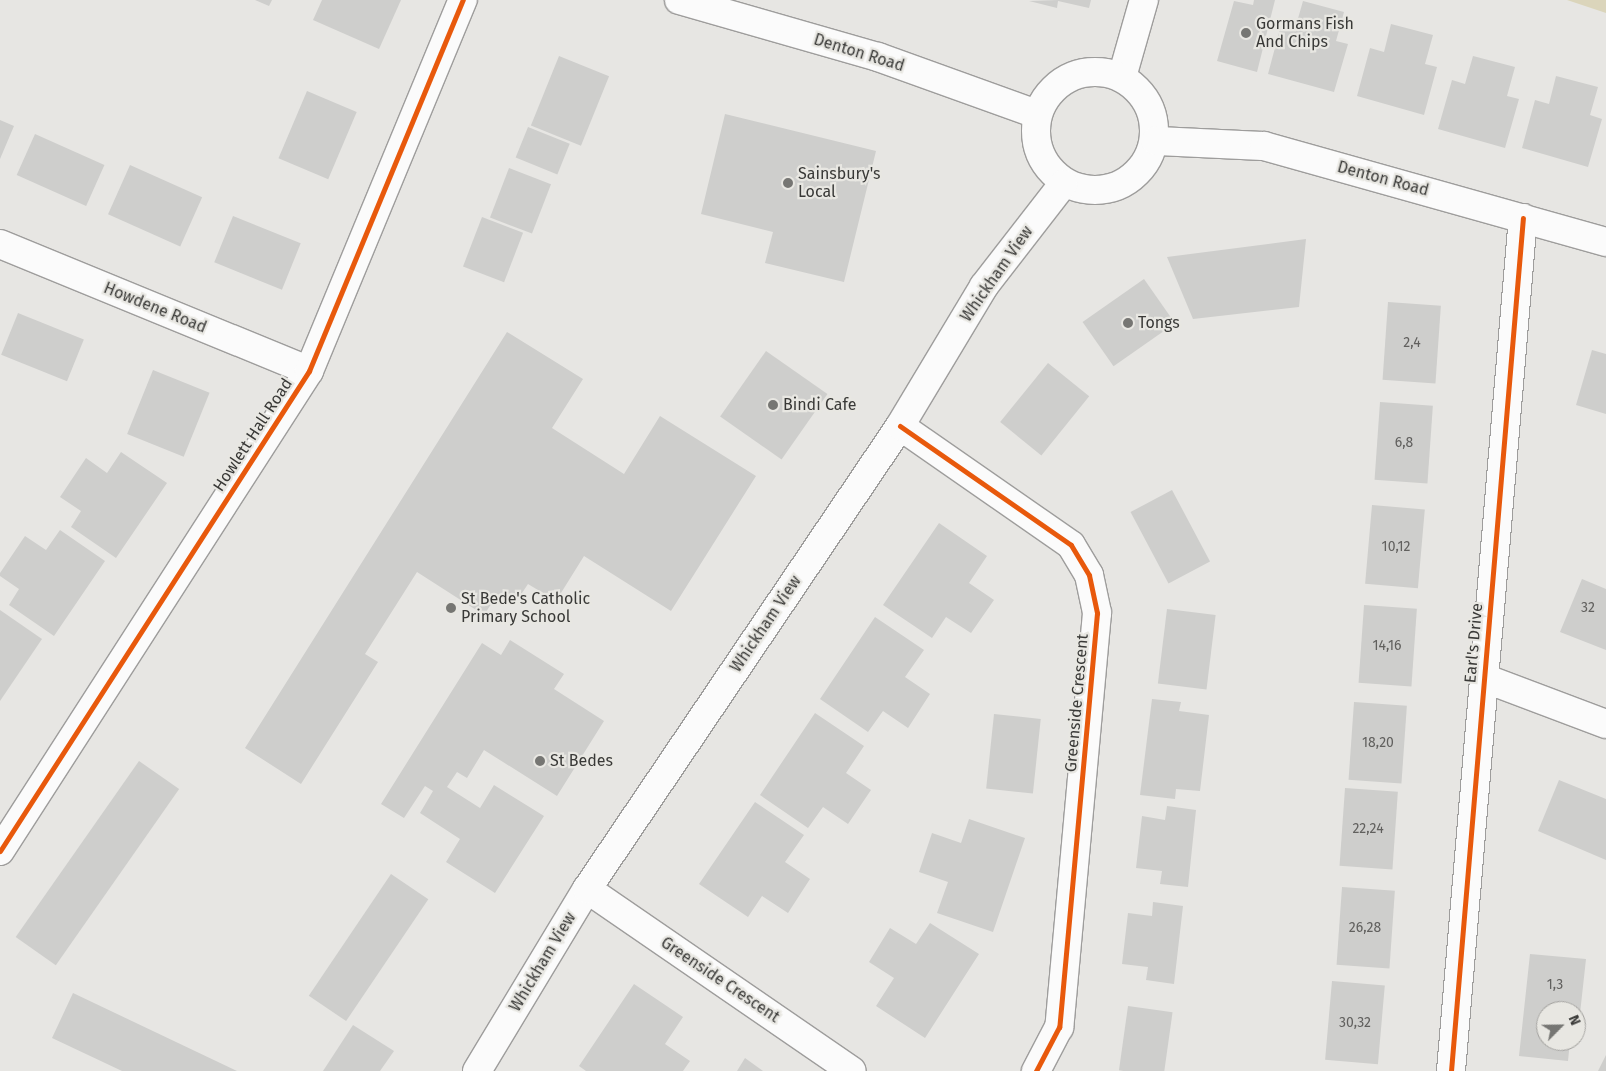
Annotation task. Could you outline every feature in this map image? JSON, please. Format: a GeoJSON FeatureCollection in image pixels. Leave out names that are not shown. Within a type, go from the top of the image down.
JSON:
{"type":"FeatureCollection","features":[{"type":"Feature","properties":{"kind":"street","name":"Howlett Hall Road"},"geometry":{"type":"LineString","coordinates":[[0,850],[310,371],[463,0]]}},
{"type":"Feature","properties":{"kind":"street","name":"Denton Road"},"geometry":{"type":"LineString","coordinates":[[679,0],[878,57],[1036,114]]}},
{"type":"Feature","properties":{"kind":"street"},"geometry":{"type":"LineString","coordinates":[[1122,77],[1144,0]]}},
{"type":"Feature","properties":{"kind":"street"},"geometry":{"type":"LineString","coordinates":[[1088,70],[1122,77],[1149,103],[1156,141],[1137,176],[1102,192],[1063,184],[1038,153],[1036,114],[1055,84],[1088,70]]}},
{"type":"Feature","properties":{"kind":"street","name":"Denton Road"},"geometry":{"type":"LineString","coordinates":[[1156,141],[1264,146],[1606,242]]}},
{"type":"Feature","properties":{"kind":"street","name":"Whickham View"},"geometry":{"type":"LineString","coordinates":[[477,1071],[587,890],[900,426],[984,286],[1063,184]]}},
{"type":"Feature","properties":{"kind":"street","name":"Earl's Drive"},"geometry":{"type":"LineString","coordinates":[[1451,1071],[1523,218]]}},
{"type":"Feature","properties":{"kind":"street","name":"Howdene Road"},"geometry":{"type":"LineString","coordinates":[[0,244],[310,371]]}},
{"type":"Feature","properties":{"kind":"street","name":"Greenside Crescent"},"geometry":{"type":"LineString","coordinates":[[900,426],[1071,545],[1090,575],[1097,613],[1059,1027],[1036,1071]]}},
{"type":"Feature","properties":{"kind":"street"},"geometry":{"type":"LineString","coordinates":[[1484,678],[1606,724]]}},
{"type":"Feature","properties":{"kind":"street","name":"Greenside Crescent"},"geometry":{"type":"LineString","coordinates":[[587,890],[852,1071]]}},
{"type":"Feature","properties":{"kind":"shaded area"},"geometry":{"type":"Polygon","coordinates":[[[1567,0],[1606,0],[1606,13],[1567,0]]]}},
{"type":"Feature","properties":{"kind":"building"},"geometry":{"type":"Polygon","coordinates":[[[255,0],[272,0],[269,6],[255,0]]]}},
{"type":"Feature","properties":{"kind":"building"},"geometry":{"type":"Polygon","coordinates":[[[322,0],[401,0],[379,49],[313,20],[322,0]]]}},
{"type":"Feature","properties":{"kind":"building"},"geometry":{"type":"Polygon","coordinates":[[[1091,0],[1089,8],[1058,1],[1057,8],[1029,1],[1091,0]]]}},
{"type":"Feature","properties":{"kind":"building","name":"Gormans Fish And Chips"},"geometry":{"type":"Polygon","coordinates":[[[1254,0],[1275,0],[1257,72],[1217,61],[1234,1],[1253,5],[1254,0]]]}},
{"type":"Feature","properties":{"kind":"building"},"geometry":{"type":"Polygon","coordinates":[[[1303,1],[1344,12],[1336,41],[1348,44],[1334,92],[1268,74],[1281,25],[1295,29],[1303,1]]]}},
{"type":"Feature","properties":{"kind":"building"},"geometry":{"type":"Polygon","coordinates":[[[1391,24],[1433,35],[1425,64],[1437,67],[1424,115],[1357,96],[1370,48],[1384,52],[1391,24]]]}},
{"type":"Feature","properties":{"kind":"building"},"geometry":{"type":"Polygon","coordinates":[[[559,56],[609,76],[581,146],[531,126],[559,56]]]}},
{"type":"Feature","properties":{"kind":"building"},"geometry":{"type":"Polygon","coordinates":[[[1473,56],[1515,67],[1507,96],[1519,99],[1505,148],[1438,129],[1452,80],[1465,84],[1473,56]]]}},
{"type":"Feature","properties":{"kind":"building"},"geometry":{"type":"Polygon","coordinates":[[[1556,76],[1598,87],[1590,115],[1602,119],[1588,167],[1522,148],[1535,100],[1549,104],[1556,76]]]}},
{"type":"Feature","properties":{"kind":"building"},"geometry":{"type":"Polygon","coordinates":[[[307,91],[357,112],[328,179],[278,158],[307,91]]]}},
{"type":"Feature","properties":{"kind":"building","name":"Sainsbury's Local"},"geometry":{"type":"Polygon","coordinates":[[[725,114],[876,151],[844,282],[765,263],[773,232],[701,214],[725,114]]]}},
{"type":"Feature","properties":{"kind":"building"},"geometry":{"type":"Polygon","coordinates":[[[0,120],[14,126],[0,159],[0,120]]]}},
{"type":"Feature","properties":{"kind":"building"},"geometry":{"type":"Polygon","coordinates":[[[528,127],[570,144],[557,174],[516,158],[528,127]]]}},
{"type":"Feature","properties":{"kind":"building"},"geometry":{"type":"Polygon","coordinates":[[[35,134],[104,165],[86,206],[17,175],[35,134]]]}},
{"type":"Feature","properties":{"kind":"building"},"geometry":{"type":"Polygon","coordinates":[[[130,165],[202,197],[180,246],[108,214],[130,165]]]}},
{"type":"Feature","properties":{"kind":"building"},"geometry":{"type":"Polygon","coordinates":[[[509,168],[551,184],[532,234],[490,217],[509,168]]]}},
{"type":"Feature","properties":{"kind":"building"},"geometry":{"type":"Polygon","coordinates":[[[233,216],[301,243],[282,290],[214,262],[233,216]]]}},
{"type":"Feature","properties":{"kind":"building"},"geometry":{"type":"Polygon","coordinates":[[[482,217],[523,233],[504,282],[463,266],[482,217]]]}},
{"type":"Feature","properties":{"kind":"building"},"geometry":{"type":"Polygon","coordinates":[[[1306,239],[1299,307],[1193,319],[1167,257],[1306,239]]]}},
{"type":"Feature","properties":{"kind":"building","name":"Tongs"},"geometry":{"type":"Polygon","coordinates":[[[1144,279],[1175,323],[1114,366],[1083,322],[1144,279]]]}},
{"type":"Feature","properties":{"kind":"building"},"geometry":{"type":"Polygon","coordinates":[[[1388,302],[1441,306],[1435,384],[1383,380],[1388,302]]]}},
{"type":"Feature","properties":{"kind":"building"},"geometry":{"type":"Polygon","coordinates":[[[18,313],[84,340],[67,381],[1,355],[18,313]]]}},
{"type":"Feature","properties":{"kind":"building"},"geometry":{"type":"Polygon","coordinates":[[[507,332],[583,379],[552,428],[624,474],[660,416],[756,476],[671,611],[584,556],[556,601],[528,584],[514,605],[497,595],[484,615],[417,572],[365,654],[378,662],[301,784],[245,748],[507,332]]]}},
{"type":"Feature","properties":{"kind":"building"},"geometry":{"type":"Polygon","coordinates":[[[1592,350],[1606,354],[1606,414],[1576,405],[1592,350]]]}},
{"type":"Feature","properties":{"kind":"building","name":"Bindi Cafe"},"geometry":{"type":"Polygon","coordinates":[[[766,351],[827,394],[782,460],[720,417],[766,351]]]}},
{"type":"Feature","properties":{"kind":"building"},"geometry":{"type":"Polygon","coordinates":[[[1048,363],[1089,396],[1041,455],[1000,422],[1048,363]]]}},
{"type":"Feature","properties":{"kind":"building"},"geometry":{"type":"Polygon","coordinates":[[[153,370],[210,393],[184,457],[127,434],[153,370]]]}},
{"type":"Feature","properties":{"kind":"building"},"geometry":{"type":"Polygon","coordinates":[[[1380,402],[1433,406],[1427,484],[1375,480],[1380,402]]]}},
{"type":"Feature","properties":{"kind":"building"},"geometry":{"type":"Polygon","coordinates":[[[121,452],[167,483],[116,558],[71,527],[81,511],[60,497],[86,458],[107,473],[121,452]]]}},
{"type":"Feature","properties":{"kind":"building"},"geometry":{"type":"Polygon","coordinates":[[[1172,490],[1210,562],[1169,584],[1131,512],[1172,490]]]}},
{"type":"Feature","properties":{"kind":"building"},"geometry":{"type":"Polygon","coordinates":[[[1372,505],[1425,510],[1418,588],[1365,584],[1372,505]]]}},
{"type":"Feature","properties":{"kind":"building"},"geometry":{"type":"Polygon","coordinates":[[[939,523],[987,556],[969,583],[994,600],[971,633],[946,617],[932,638],[883,605],[939,523]]]}},
{"type":"Feature","properties":{"kind":"building"},"geometry":{"type":"Polygon","coordinates":[[[60,530],[105,561],[54,636],[9,605],[19,589],[0,576],[0,573],[25,536],[46,550],[60,530]]]}},
{"type":"Feature","properties":{"kind":"building"},"geometry":{"type":"Polygon","coordinates":[[[1582,579],[1606,589],[1606,650],[1560,632],[1582,579]]]}},
{"type":"Feature","properties":{"kind":"building"},"geometry":{"type":"Polygon","coordinates":[[[1364,605],[1417,609],[1411,687],[1359,683],[1364,605]]]}},
{"type":"Feature","properties":{"kind":"building"},"geometry":{"type":"Polygon","coordinates":[[[1167,609],[1216,615],[1206,689],[1158,683],[1167,609]]]}},
{"type":"Feature","properties":{"kind":"building"},"geometry":{"type":"Polygon","coordinates":[[[0,610],[42,639],[0,701],[0,610]]]}},
{"type":"Feature","properties":{"kind":"building"},"geometry":{"type":"Polygon","coordinates":[[[875,617],[924,650],[905,677],[930,694],[908,728],[883,711],[868,732],[820,699],[875,617]]]}},
{"type":"Feature","properties":{"kind":"building","name":"St Bedes"},"geometry":{"type":"Polygon","coordinates":[[[510,640],[564,674],[554,689],[604,721],[557,796],[484,750],[467,778],[457,772],[447,787],[480,808],[494,785],[544,816],[495,893],[446,862],[460,839],[420,813],[433,791],[425,786],[404,818],[381,804],[482,643],[501,655],[510,640]]]}},
{"type":"Feature","properties":{"kind":"building"},"geometry":{"type":"Polygon","coordinates":[[[1152,699],[1181,702],[1179,711],[1209,715],[1200,791],[1176,789],[1175,799],[1140,795],[1152,699]]]}},
{"type":"Feature","properties":{"kind":"building"},"geometry":{"type":"Polygon","coordinates":[[[1354,702],[1407,706],[1401,784],[1349,780],[1354,702]]]}},
{"type":"Feature","properties":{"kind":"building"},"geometry":{"type":"Polygon","coordinates":[[[815,713],[864,746],[846,773],[871,790],[848,824],[823,807],[808,828],[760,795],[815,713]]]}},
{"type":"Feature","properties":{"kind":"building"},"geometry":{"type":"Polygon","coordinates":[[[994,714],[1041,719],[1033,794],[986,789],[994,714]]]}},
{"type":"Feature","properties":{"kind":"building"},"geometry":{"type":"Polygon","coordinates":[[[139,761],[179,789],[56,965],[16,937],[139,761]]]}},
{"type":"Feature","properties":{"kind":"building"},"geometry":{"type":"Polygon","coordinates":[[[1559,780],[1606,799],[1606,860],[1538,831],[1559,780]]]}},
{"type":"Feature","properties":{"kind":"building"},"geometry":{"type":"Polygon","coordinates":[[[1345,788],[1398,792],[1392,870],[1340,866],[1345,788]]]}},
{"type":"Feature","properties":{"kind":"building"},"geometry":{"type":"Polygon","coordinates":[[[755,802],[804,835],[785,862],[810,879],[788,913],[762,896],[748,917],[699,884],[755,802]]]}},
{"type":"Feature","properties":{"kind":"building"},"geometry":{"type":"Polygon","coordinates":[[[1167,806],[1196,810],[1188,887],[1160,884],[1162,871],[1136,868],[1142,816],[1165,820],[1167,806]]]}},
{"type":"Feature","properties":{"kind":"building"},"geometry":{"type":"Polygon","coordinates":[[[969,819],[1025,838],[993,932],[937,913],[948,882],[919,872],[932,833],[961,843],[969,819]]]}},
{"type":"Feature","properties":{"kind":"building"},"geometry":{"type":"Polygon","coordinates":[[[391,874],[428,899],[346,1021],[309,996],[391,874]]]}},
{"type":"Feature","properties":{"kind":"building"},"geometry":{"type":"Polygon","coordinates":[[[1342,887],[1395,891],[1389,969],[1337,965],[1342,887]]]}},
{"type":"Feature","properties":{"kind":"building"},"geometry":{"type":"Polygon","coordinates":[[[1153,902],[1183,906],[1174,984],[1146,980],[1148,967],[1122,964],[1128,913],[1152,916],[1153,902]]]}},
{"type":"Feature","properties":{"kind":"building"},"geometry":{"type":"Polygon","coordinates":[[[930,923],[979,954],[925,1038],[876,1006],[894,978],[869,962],[890,928],[916,944],[930,923]]]}},
{"type":"Feature","properties":{"kind":"building"},"geometry":{"type":"Polygon","coordinates":[[[1530,954],[1586,959],[1581,1001],[1536,1001],[1536,1051],[1569,1051],[1568,1061],[1519,1056],[1530,954]]]}},
{"type":"Feature","properties":{"kind":"building"},"geometry":{"type":"Polygon","coordinates":[[[1332,981],[1385,986],[1378,1064],[1325,1060],[1332,981]]]}},
{"type":"Feature","properties":{"kind":"building"},"geometry":{"type":"Polygon","coordinates":[[[634,984],[683,1017],[665,1044],[690,1061],[683,1071],[586,1071],[579,1066],[634,984]]]}},
{"type":"Feature","properties":{"kind":"building"},"geometry":{"type":"Polygon","coordinates":[[[73,993],[237,1071],[122,1071],[52,1038],[73,993]]]}},
{"type":"Feature","properties":{"kind":"building"},"geometry":{"type":"Polygon","coordinates":[[[1128,1006],[1173,1012],[1164,1071],[1119,1070],[1128,1006]]]}},
{"type":"Feature","properties":{"kind":"building"},"geometry":{"type":"Polygon","coordinates":[[[353,1025],[394,1051],[380,1071],[323,1071],[353,1025]]]}},
{"type":"Feature","properties":{"kind":"building"},"geometry":{"type":"Polygon","coordinates":[[[1606,1055],[1606,1071],[1598,1071],[1606,1055]]]}},
{"type":"Feature","properties":{"kind":"building"},"geometry":{"type":"Polygon","coordinates":[[[745,1058],[763,1071],[737,1071],[745,1058]]]}},
{"type":"Feature","properties":{"kind":"cycle path"},"geometry":{"type":"LineString","coordinates":[[0,851],[309,371],[463,0]]}},
{"type":"Feature","properties":{"kind":"cycle path"},"geometry":{"type":"LineString","coordinates":[[1451,1071],[1523,218]]}},
{"type":"Feature","properties":{"kind":"cycle path"},"geometry":{"type":"LineString","coordinates":[[900,426],[1071,545],[1089,575],[1097,613],[1059,1027],[1036,1071]]}},
{"type":"Feature","properties":{"kind":"place","name":"Gormans Fish And Chips"},"geometry":{"type":"Point","coordinates":[1246,33]}},
{"type":"Feature","properties":{"kind":"place","name":"Sainsbury's Local"},"geometry":{"type":"Point","coordinates":[788,183]}},
{"type":"Feature","properties":{"kind":"place","name":"Tongs"},"geometry":{"type":"Point","coordinates":[1128,323]}},
{"type":"Feature","properties":{"kind":"place","name":"Bindi Cafe"},"geometry":{"type":"Point","coordinates":[773,405]}},
{"type":"Feature","properties":{"kind":"place","name":"St Bede's Catholic Primary School"},"geometry":{"type":"Point","coordinates":[451,608]}},
{"type":"Feature","properties":{"kind":"place","name":"St Bedes"},"geometry":{"type":"Point","coordinates":[540,761]}}]}
